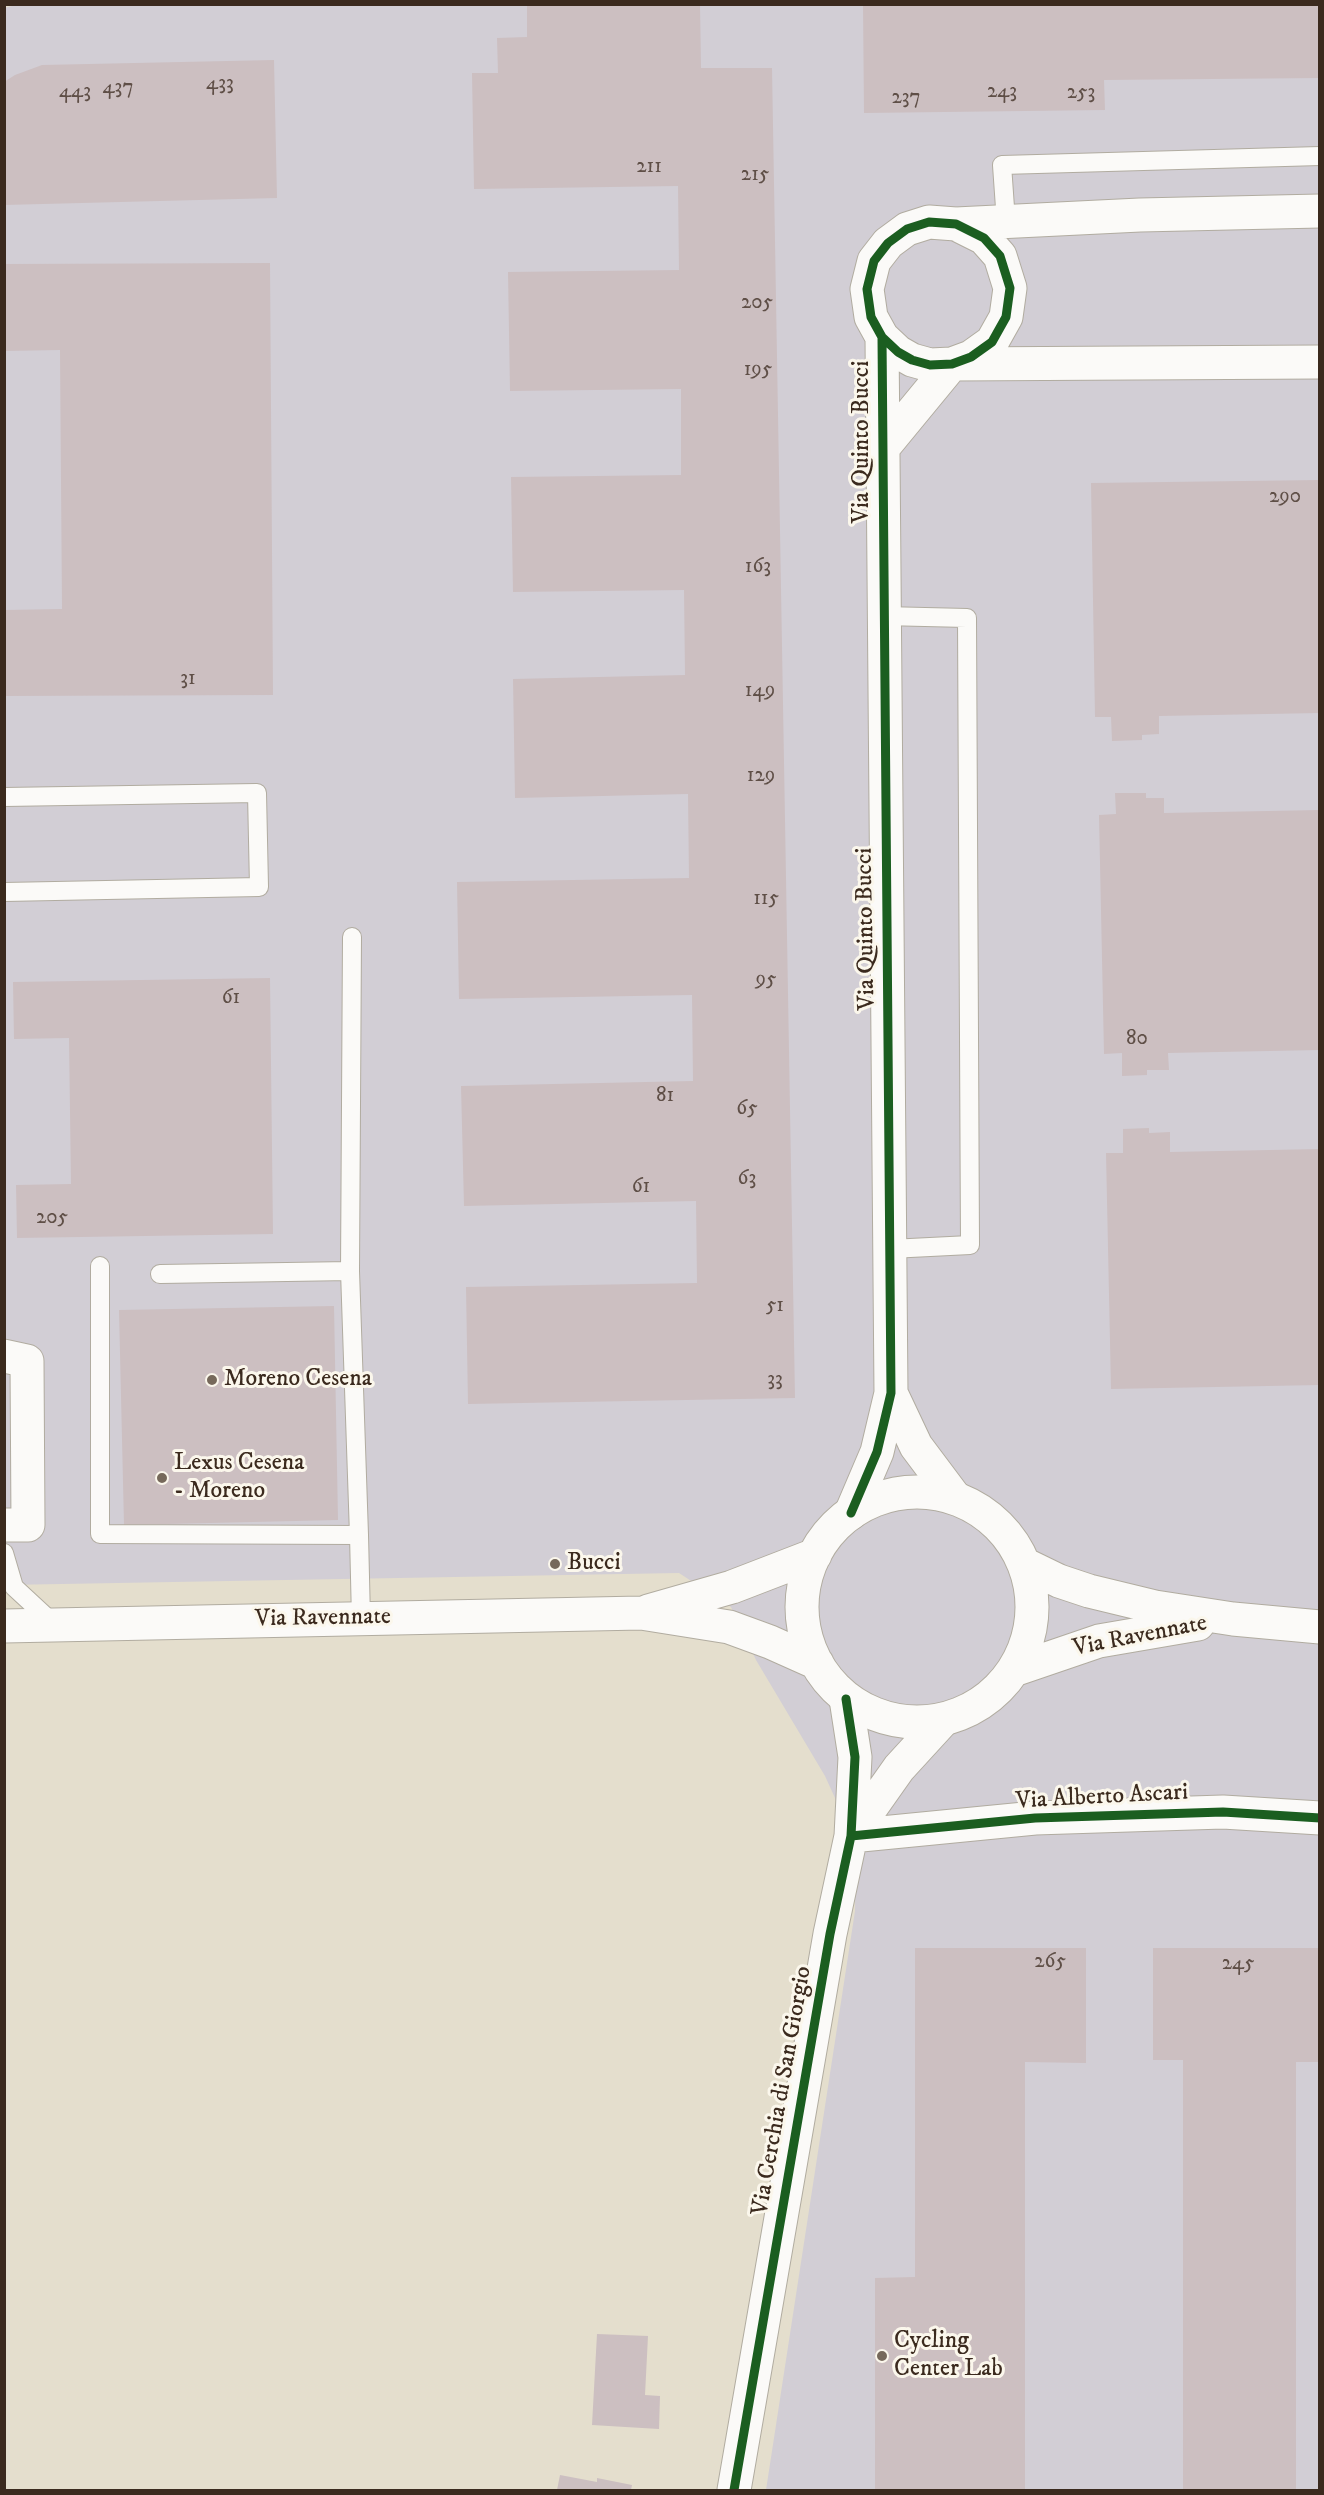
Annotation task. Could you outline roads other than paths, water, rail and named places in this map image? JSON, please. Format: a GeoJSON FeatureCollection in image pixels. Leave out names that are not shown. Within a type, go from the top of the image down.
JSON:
{"type":"FeatureCollection","features":[{"type":"Feature","properties":{"kind":"street","name":"Via Quinto Bucci"},"geometry":{"type":"LineString","coordinates":[[1320,210],[1140,215],[956,224],[929,222],[908,229],[888,243],[874,261],[867,289],[871,316],[882,337],[898,352],[912,360],[930,365],[1320,362]]}},
{"type":"Feature","properties":{"kind":"street","name":"Via Quinto Bucci"},"geometry":{"type":"LineString","coordinates":[[882,449],[952,364],[971,357],[992,342],[1006,317],[1010,288],[1000,256],[984,238],[956,224]]}},
{"type":"Feature","properties":{"kind":"street","name":"Via Quinto Bucci"},"geometry":{"type":"LineString","coordinates":[[851,1512],[877,1452],[891,1393],[882,337]]}},
{"type":"Feature","properties":{"kind":"street"},"geometry":{"type":"LineString","coordinates":[[4,1356],[27,1361],[28,1524],[4,1525]]}},
{"type":"Feature","properties":{"kind":"street","name":"Via Quinto Bucci"},"geometry":{"type":"LineString","coordinates":[[891,1393],[916,1446],[956,1498]]}},
{"type":"Feature","properties":{"kind":"street"},"geometry":{"type":"LineString","coordinates":[[901,1492],[929,1492],[956,1498],[984,1513],[1008,1536],[1024,1564],[1033,1600],[1029,1637],[1014,1670],[995,1693],[970,1710],[943,1720],[909,1723],[876,1715],[846,1698],[830,1683],[817,1663],[806,1637],[802,1609],[805,1581],[815,1555],[830,1532],[851,1512],[875,1500],[901,1492]]}},
{"type":"Feature","properties":{"kind":"street","name":"Via Ravennate"},"geometry":{"type":"LineString","coordinates":[[641,1613],[732,1587],[815,1555]]}},
{"type":"Feature","properties":{"kind":"street","name":"Via Ravennate"},"geometry":{"type":"LineString","coordinates":[[1024,1564],[1059,1581],[1089,1591],[1155,1607],[1233,1619],[1320,1627]]}},
{"type":"Feature","properties":{"kind":"street","name":"Via Ravennate"},"geometry":{"type":"LineString","coordinates":[[4,1626],[641,1613],[729,1627],[817,1663]]}},
{"type":"Feature","properties":{"kind":"street","name":"Via Ravennate"},"geometry":{"type":"LineString","coordinates":[[1014,1670],[1099,1641],[1233,1619]]}},
{"type":"Feature","properties":{"kind":"street","name":"Via Cerchia di San Giorgio"},"geometry":{"type":"LineString","coordinates":[[734,2490],[830,1934],[851,1836],[855,1757],[846,1698]]}},
{"type":"Feature","properties":{"kind":"street","name":"Via Cerchia di San Giorgio"},"geometry":{"type":"LineString","coordinates":[[851,1836],[899,1768],[943,1720]]}},
{"type":"Feature","properties":{"kind":"street","name":"Via Alberto Ascari"},"geometry":{"type":"LineString","coordinates":[[851,1836],[1035,1818],[1222,1812],[1320,1818]]}},
{"type":"Feature","properties":{"kind":"lane"},"geometry":{"type":"LineString","coordinates":[[1006,222],[1002,165],[1320,156]]}},
{"type":"Feature","properties":{"kind":"lane"},"geometry":{"type":"LineString","coordinates":[[883,616],[967,618],[970,1245],[890,1249]]}},
{"type":"Feature","properties":{"kind":"lane"},"geometry":{"type":"LineString","coordinates":[[4,797],[257,793],[259,887],[4,892]]}},
{"type":"Feature","properties":{"kind":"lane"},"geometry":{"type":"LineString","coordinates":[[352,937],[350,1270],[361,1619]]}},
{"type":"Feature","properties":{"kind":"lane"},"geometry":{"type":"LineString","coordinates":[[100,1266],[100,1534],[359,1535]]}},
{"type":"Feature","properties":{"kind":"lane"},"geometry":{"type":"LineString","coordinates":[[160,1274],[350,1270]]}},
{"type":"Feature","properties":{"kind":"lane"},"geometry":{"type":"LineString","coordinates":[[4,1553],[14,1587],[55,1625]]}},
{"type":"Feature","properties":{"kind":"place","name":"Moreno Cesena"},"geometry":{"type":"Point","coordinates":[212,1380]}},
{"type":"Feature","properties":{"kind":"place","name":"Lexus Cesena - Moreno"},"geometry":{"type":"Point","coordinates":[162,1478]}},
{"type":"Feature","properties":{"kind":"place","name":"Bucci"},"geometry":{"type":"Point","coordinates":[555,1564]}},
{"type":"Feature","properties":{"kind":"place","name":"Cycling Center Lab"},"geometry":{"type":"Point","coordinates":[882,2356]}}]}
